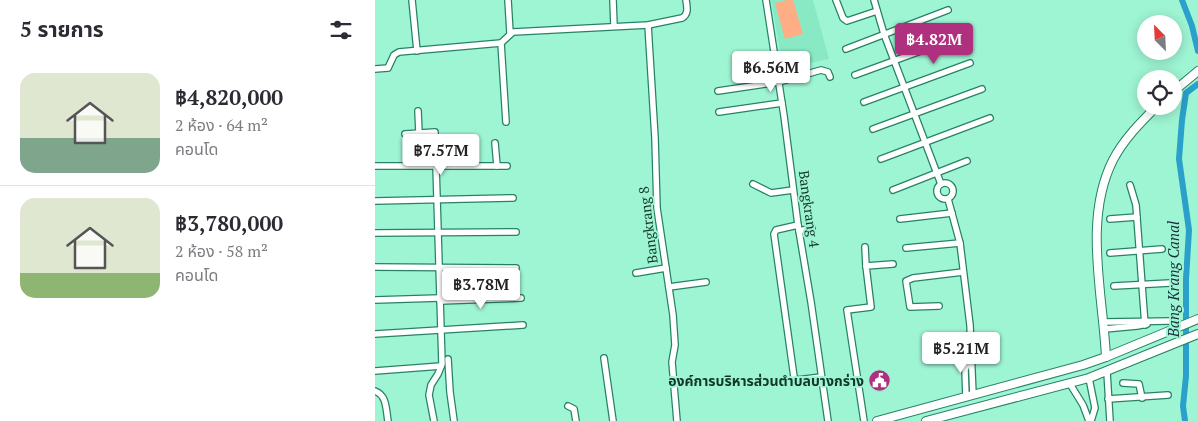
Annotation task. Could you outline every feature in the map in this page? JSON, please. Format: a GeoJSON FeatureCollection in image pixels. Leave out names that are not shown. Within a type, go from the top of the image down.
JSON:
{"type":"FeatureCollection","features":[{"type":"Feature","properties":{"kind":"main road"},"geometry":{"type":"LineString","coordinates":[[1182,84],[1196,72]]}},
{"type":"Feature","properties":{"kind":"main road"},"geometry":{"type":"LineString","coordinates":[[1106,357],[1097,233],[1098,209],[1101,192],[1113,160],[1128,136],[1148,115]]}},
{"type":"Feature","properties":{"kind":"main road"},"geometry":{"type":"LineString","coordinates":[[877,421],[1055,373],[1106,357],[1196,319]]}},
{"type":"Feature","properties":{"kind":"main road"},"geometry":{"type":"LineString","coordinates":[[926,421],[1089,378],[1196,335]]}},
{"type":"Feature","properties":{"kind":"street"},"geometry":{"type":"LineString","coordinates":[[412,0],[417,51]]}},
{"type":"Feature","properties":{"kind":"street"},"geometry":{"type":"LineString","coordinates":[[375,69],[388,68],[395,55],[399,52],[501,43],[505,41],[510,33],[508,0]]}},
{"type":"Feature","properties":{"kind":"street"},"geometry":{"type":"LineString","coordinates":[[613,0],[614,26]]}},
{"type":"Feature","properties":{"kind":"street"},"geometry":{"type":"LineString","coordinates":[[510,33],[648,25],[684,17],[687,10],[686,0]]}},
{"type":"Feature","properties":{"kind":"street","name":"Bangkrang 4"},"geometry":{"type":"LineString","coordinates":[[766,0],[782,103],[798,228],[828,421]]}},
{"type":"Feature","properties":{"kind":"street"},"geometry":{"type":"LineString","coordinates":[[836,0],[844,20],[847,21],[877,11]]}},
{"type":"Feature","properties":{"kind":"street"},"geometry":{"type":"LineString","coordinates":[[873,0],[941,184]]}},
{"type":"Feature","properties":{"kind":"street"},"geometry":{"type":"LineString","coordinates":[[846,49],[948,10]]}},
{"type":"Feature","properties":{"kind":"street","name":"Bangkrang 8"},"geometry":{"type":"LineString","coordinates":[[648,25],[657,208],[674,328],[675,345],[672,362],[677,421]]}},
{"type":"Feature","properties":{"kind":"street"},"geometry":{"type":"LineString","coordinates":[[855,75],[959,37]]}},
{"type":"Feature","properties":{"kind":"street"},"geometry":{"type":"LineString","coordinates":[[501,43],[506,122]]}},
{"type":"Feature","properties":{"kind":"street"},"geometry":{"type":"LineString","coordinates":[[863,102],[970,63]]}},
{"type":"Feature","properties":{"kind":"street"},"geometry":{"type":"LineString","coordinates":[[718,91],[779,82],[821,70],[828,72],[830,77]]}},
{"type":"Feature","properties":{"kind":"street"},"geometry":{"type":"LineString","coordinates":[[873,130],[982,89]]}},
{"type":"Feature","properties":{"kind":"street"},"geometry":{"type":"LineString","coordinates":[[719,112],[782,103]]}},
{"type":"Feature","properties":{"kind":"street"},"geometry":{"type":"LineString","coordinates":[[418,111],[419,133]]}},
{"type":"Feature","properties":{"kind":"street"},"geometry":{"type":"LineString","coordinates":[[881,159],[990,118]]}},
{"type":"Feature","properties":{"kind":"street"},"geometry":{"type":"LineString","coordinates":[[405,134],[435,132],[441,366],[431,385],[429,395],[434,421]]}},
{"type":"Feature","properties":{"kind":"street"},"geometry":{"type":"LineString","coordinates":[[495,144],[497,166]]}},
{"type":"Feature","properties":{"kind":"street"},"geometry":{"type":"LineString","coordinates":[[893,190],[967,161]]}},
{"type":"Feature","properties":{"kind":"street"},"geometry":{"type":"LineString","coordinates":[[375,166],[507,166]]}},
{"type":"Feature","properties":{"kind":"street"},"geometry":{"type":"LineString","coordinates":[[946,183],[953,188],[953,193],[948,199],[942,199],[938,195],[937,189],[941,184],[946,183]]}},
{"type":"Feature","properties":{"kind":"street"},"geometry":{"type":"LineString","coordinates":[[753,184],[771,194],[793,190]]}},
{"type":"Feature","properties":{"kind":"street"},"geometry":{"type":"LineString","coordinates":[[1130,185],[1136,205],[1144,323]]}},
{"type":"Feature","properties":{"kind":"street"},"geometry":{"type":"LineString","coordinates":[[375,201],[513,198]]}},
{"type":"Feature","properties":{"kind":"street"},"geometry":{"type":"LineString","coordinates":[[948,199],[959,243],[970,325],[971,353],[965,370],[969,396]]}},
{"type":"Feature","properties":{"kind":"street"},"geometry":{"type":"LineString","coordinates":[[900,219],[952,213]]}},
{"type":"Feature","properties":{"kind":"street"},"geometry":{"type":"LineString","coordinates":[[1110,219],[1137,217]]}},
{"type":"Feature","properties":{"kind":"street"},"geometry":{"type":"LineString","coordinates":[[812,228],[776,230],[774,234],[794,378],[797,380],[821,378]]}},
{"type":"Feature","properties":{"kind":"street"},"geometry":{"type":"LineString","coordinates":[[375,233],[515,232]]}},
{"type":"Feature","properties":{"kind":"street"},"geometry":{"type":"LineString","coordinates":[[906,248],[959,243]]}},
{"type":"Feature","properties":{"kind":"street"},"geometry":{"type":"LineString","coordinates":[[864,421],[847,310],[871,308],[865,247]]}},
{"type":"Feature","properties":{"kind":"street"},"geometry":{"type":"LineString","coordinates":[[1110,253],[1162,249]]}},
{"type":"Feature","properties":{"kind":"street"},"geometry":{"type":"LineString","coordinates":[[866,266],[893,264]]}},
{"type":"Feature","properties":{"kind":"street"},"geometry":{"type":"LineString","coordinates":[[375,267],[516,268]]}},
{"type":"Feature","properties":{"kind":"street"},"geometry":{"type":"LineString","coordinates":[[636,273],[666,268]]}},
{"type":"Feature","properties":{"kind":"street"},"geometry":{"type":"LineString","coordinates":[[939,306],[910,307],[906,281],[913,278],[963,272]]}},
{"type":"Feature","properties":{"kind":"street"},"geometry":{"type":"LineString","coordinates":[[669,287],[706,282]]}},
{"type":"Feature","properties":{"kind":"street"},"geometry":{"type":"LineString","coordinates":[[1114,286],[1170,282]]}},
{"type":"Feature","properties":{"kind":"street"},"geometry":{"type":"LineString","coordinates":[[375,300],[521,298]]}},
{"type":"Feature","properties":{"kind":"street"},"geometry":{"type":"LineString","coordinates":[[1104,325],[1171,321]]}},
{"type":"Feature","properties":{"kind":"street"},"geometry":{"type":"LineString","coordinates":[[375,334],[523,325]]}},
{"type":"Feature","properties":{"kind":"street"},"geometry":{"type":"LineString","coordinates":[[605,358],[613,421]]}},
{"type":"Feature","properties":{"kind":"street"},"geometry":{"type":"LineString","coordinates":[[449,359],[450,392],[454,421]]}},
{"type":"Feature","properties":{"kind":"street"},"geometry":{"type":"LineString","coordinates":[[375,371],[441,366]]}},
{"type":"Feature","properties":{"kind":"street"},"geometry":{"type":"LineString","coordinates":[[1107,372],[1110,421]]}},
{"type":"Feature","properties":{"kind":"street"},"geometry":{"type":"LineString","coordinates":[[1089,378],[1095,408],[1090,421]]}},
{"type":"Feature","properties":{"kind":"street"},"geometry":{"type":"LineString","coordinates":[[1123,383],[1139,384],[1142,398]]}},
{"type":"Feature","properties":{"kind":"street"},"geometry":{"type":"LineString","coordinates":[[1069,384],[1079,398],[1090,421]]}},
{"type":"Feature","properties":{"kind":"street"},"geometry":{"type":"LineString","coordinates":[[375,391],[383,395],[388,421]]}},
{"type":"Feature","properties":{"kind":"street"},"geometry":{"type":"LineString","coordinates":[[1079,398],[1091,392]]}},
{"type":"Feature","properties":{"kind":"street"},"geometry":{"type":"LineString","coordinates":[[1108,399],[1168,395]]}},
{"type":"Feature","properties":{"kind":"street"},"geometry":{"type":"LineString","coordinates":[[568,406],[574,409],[576,421]]}},
{"type":"Feature","properties":{"kind":"shaded area"},"geometry":{"type":"Polygon","coordinates":[[[771,0],[813,0],[829,59],[783,69],[771,0]]]}},
{"type":"Feature","properties":{"kind":"shaded area"},"geometry":{"type":"Polygon","coordinates":[[[793,0],[803,34],[785,39],[775,3],[793,0]]]}},
{"type":"Feature","properties":{"kind":"waterway","name":"Bang Krang Canal"},"geometry":{"type":"LineString","coordinates":[[1182,0],[1192,26],[1198,51]]}},
{"type":"Feature","properties":{"kind":"waterway","name":"Bang Krang Canal"},"geometry":{"type":"LineString","coordinates":[[1185,421],[1183,406],[1186,376],[1186,279],[1189,230],[1179,159],[1186,93],[1198,84]]}},
{"type":"Feature","properties":{"kind":"place","name":"องค์การบริหารส่วนตำบลบางกร่าง"},"geometry":{"type":"Point","coordinates":[880,381]}}]}
